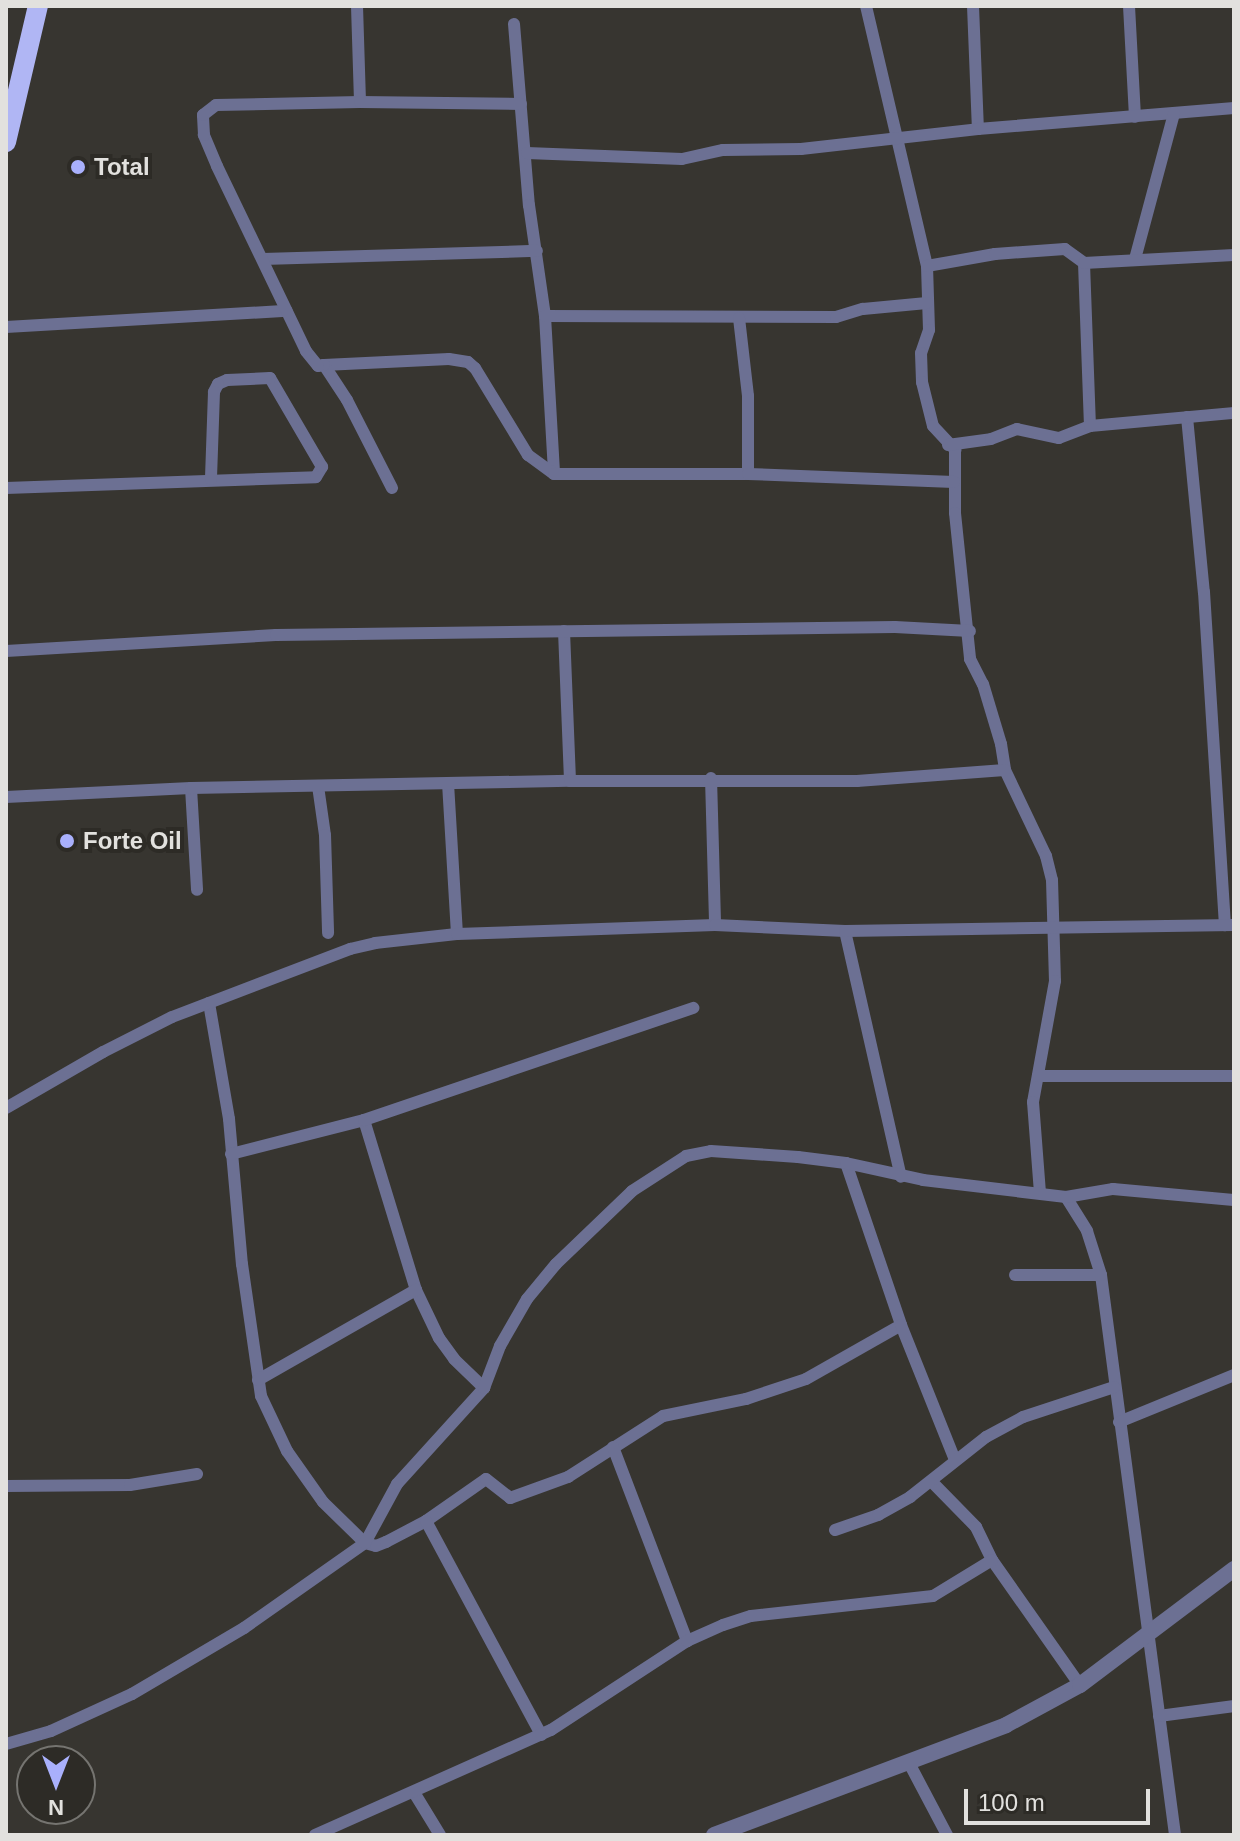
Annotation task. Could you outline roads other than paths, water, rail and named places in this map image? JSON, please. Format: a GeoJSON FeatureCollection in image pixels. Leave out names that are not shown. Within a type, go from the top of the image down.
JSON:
{"type":"FeatureCollection","features":[{"type":"Feature","properties":{"kind":"highway"},"geometry":{"type":"LineString","coordinates":[[6,142],[38,6]]}},
{"type":"Feature","properties":{"kind":"street"},"geometry":{"type":"LineString","coordinates":[[357,6],[360,102]]}},
{"type":"Feature","properties":{"kind":"street"},"geometry":{"type":"LineString","coordinates":[[866,6],[882,86],[927,266],[929,330],[921,353],[922,382],[933,426],[947,446],[955,450],[955,513],[970,631],[970,659],[983,684],[1001,744],[1005,770],[1046,856],[1052,880],[1055,981],[1038,1076],[1034,1132],[1040,1192]]}},
{"type":"Feature","properties":{"kind":"street"},"geometry":{"type":"LineString","coordinates":[[973,6],[978,129]]}},
{"type":"Feature","properties":{"kind":"street"},"geometry":{"type":"LineString","coordinates":[[1129,6],[1135,117]]}},
{"type":"Feature","properties":{"kind":"street"},"geometry":{"type":"LineString","coordinates":[[514,24],[529,205],[545,316],[554,474]]}},
{"type":"Feature","properties":{"kind":"street"},"geometry":{"type":"LineString","coordinates":[[521,104],[360,102],[216,105],[203,115],[200,121],[213,156],[311,360],[318,366],[449,359],[468,362],[475,368],[528,455],[554,474],[748,474],[954,482]]}},
{"type":"Feature","properties":{"kind":"street"},"geometry":{"type":"LineString","coordinates":[[527,153],[682,159],[723,150],[801,149],[978,129],[1234,108]]}},
{"type":"Feature","properties":{"kind":"street"},"geometry":{"type":"LineString","coordinates":[[1135,259],[1174,113]]}},
{"type":"Feature","properties":{"kind":"street"},"geometry":{"type":"LineString","coordinates":[[927,266],[995,254],[1065,249],[1084,263],[1234,255]]}},
{"type":"Feature","properties":{"kind":"street"},"geometry":{"type":"LineString","coordinates":[[263,259],[537,251]]}},
{"type":"Feature","properties":{"kind":"street"},"geometry":{"type":"LineString","coordinates":[[1084,263],[1090,426]]}},
{"type":"Feature","properties":{"kind":"street"},"geometry":{"type":"LineString","coordinates":[[545,316],[836,317],[863,309],[927,303]]}},
{"type":"Feature","properties":{"kind":"street"},"geometry":{"type":"LineString","coordinates":[[6,327],[287,311]]}},
{"type":"Feature","properties":{"kind":"street"},"geometry":{"type":"LineString","coordinates":[[739,318],[748,396],[748,474]]}},
{"type":"Feature","properties":{"kind":"street"},"geometry":{"type":"LineString","coordinates":[[324,365],[392,488]]}},
{"type":"Feature","properties":{"kind":"street"},"geometry":{"type":"LineString","coordinates":[[6,488],[316,477],[322,467],[270,378],[227,380],[218,384],[214,392],[211,479]]}},
{"type":"Feature","properties":{"kind":"street"},"geometry":{"type":"LineString","coordinates":[[947,446],[991,439],[1017,429],[1059,438],[1090,426],[1234,413]]}},
{"type":"Feature","properties":{"kind":"street"},"geometry":{"type":"LineString","coordinates":[[6,1108],[103,1052],[209,1003],[350,949],[457,934],[715,925],[845,931],[1230,925],[1187,417]]}},
{"type":"Feature","properties":{"kind":"street"},"geometry":{"type":"LineString","coordinates":[[6,651],[276,635],[895,627],[970,631]]}},
{"type":"Feature","properties":{"kind":"street"},"geometry":{"type":"LineString","coordinates":[[564,631],[570,781]]}},
{"type":"Feature","properties":{"kind":"street"},"geometry":{"type":"LineString","coordinates":[[6,797],[191,788],[711,778],[857,781],[1005,770]]}},
{"type":"Feature","properties":{"kind":"street"},"geometry":{"type":"LineString","coordinates":[[711,778],[715,925]]}},
{"type":"Feature","properties":{"kind":"street"},"geometry":{"type":"LineString","coordinates":[[448,783],[457,934]]}},
{"type":"Feature","properties":{"kind":"street"},"geometry":{"type":"LineString","coordinates":[[318,786],[325,835],[328,933]]}},
{"type":"Feature","properties":{"kind":"street"},"geometry":{"type":"LineString","coordinates":[[191,788],[197,890]]}},
{"type":"Feature","properties":{"kind":"street"},"geometry":{"type":"LineString","coordinates":[[845,931],[901,1177]]}},
{"type":"Feature","properties":{"kind":"street"},"geometry":{"type":"LineString","coordinates":[[209,1003],[229,1119],[261,1396],[287,1451],[323,1502],[365,1543],[376,1546],[426,1521],[486,1479],[502,1494],[517,1497],[568,1477],[613,1447],[649,1429],[663,1416],[746,1399],[806,1379],[901,1325]]}},
{"type":"Feature","properties":{"kind":"street"},"geometry":{"type":"LineString","coordinates":[[231,1154],[364,1120],[693,1008]]}},
{"type":"Feature","properties":{"kind":"street"},"geometry":{"type":"LineString","coordinates":[[1038,1076],[1234,1076]]}},
{"type":"Feature","properties":{"kind":"street"},"geometry":{"type":"LineString","coordinates":[[364,1120],[416,1290],[439,1338],[484,1388]]}},
{"type":"Feature","properties":{"kind":"street"},"geometry":{"type":"LineString","coordinates":[[6,1744],[51,1731],[132,1694],[244,1628],[365,1543],[397,1484],[484,1388],[500,1346],[527,1299],[556,1264],[654,1174],[686,1156],[711,1151],[846,1163],[901,1177],[1066,1197],[1113,1189],[1234,1200]]}},
{"type":"Feature","properties":{"kind":"street"},"geometry":{"type":"LineString","coordinates":[[846,1163],[901,1325],[955,1460]]}},
{"type":"Feature","properties":{"kind":"street"},"geometry":{"type":"LineString","coordinates":[[1066,1197],[1087,1231],[1101,1275],[1175,1835]]}},
{"type":"Feature","properties":{"kind":"street"},"geometry":{"type":"LineString","coordinates":[[1015,1275],[1101,1275]]}},
{"type":"Feature","properties":{"kind":"street"},"geometry":{"type":"LineString","coordinates":[[258,1380],[416,1290]]}},
{"type":"Feature","properties":{"kind":"street"},"geometry":{"type":"LineString","coordinates":[[1119,1422],[1234,1375]]}},
{"type":"Feature","properties":{"kind":"street"},"geometry":{"type":"LineString","coordinates":[[835,1530],[878,1515],[932,1482],[986,1437],[1023,1417],[1114,1387]]}},
{"type":"Feature","properties":{"kind":"street"},"geometry":{"type":"LineString","coordinates":[[613,1447],[687,1641]]}},
{"type":"Feature","properties":{"kind":"street"},"geometry":{"type":"LineString","coordinates":[[6,1486],[130,1485],[197,1474]]}},
{"type":"Feature","properties":{"kind":"street"},"geometry":{"type":"LineString","coordinates":[[932,1482],[976,1527],[992,1560],[1080,1685]]}},
{"type":"Feature","properties":{"kind":"street"},"geometry":{"type":"LineString","coordinates":[[426,1521],[541,1735]]}},
{"type":"Feature","properties":{"kind":"street"},"geometry":{"type":"LineString","coordinates":[[315,1835],[415,1794],[541,1735],[687,1641],[751,1616],[933,1596],[992,1560]]}},
{"type":"Feature","properties":{"kind":"street"},"geometry":{"type":"LineString","coordinates":[[714,1835],[1006,1725],[1080,1685],[1234,1569]]}},
{"type":"Feature","properties":{"kind":"street"},"geometry":{"type":"LineString","coordinates":[[1159,1716],[1234,1706]]}},
{"type":"Feature","properties":{"kind":"street"},"geometry":{"type":"LineString","coordinates":[[908,1761],[947,1835]]}},
{"type":"Feature","properties":{"kind":"street"},"geometry":{"type":"LineString","coordinates":[[415,1794],[440,1835]]}},
{"type":"Feature","properties":{"kind":"place","name":"Total"},"geometry":{"type":"Point","coordinates":[78,167]}},
{"type":"Feature","properties":{"kind":"place","name":"Forte Oil"},"geometry":{"type":"Point","coordinates":[67,841]}}]}
